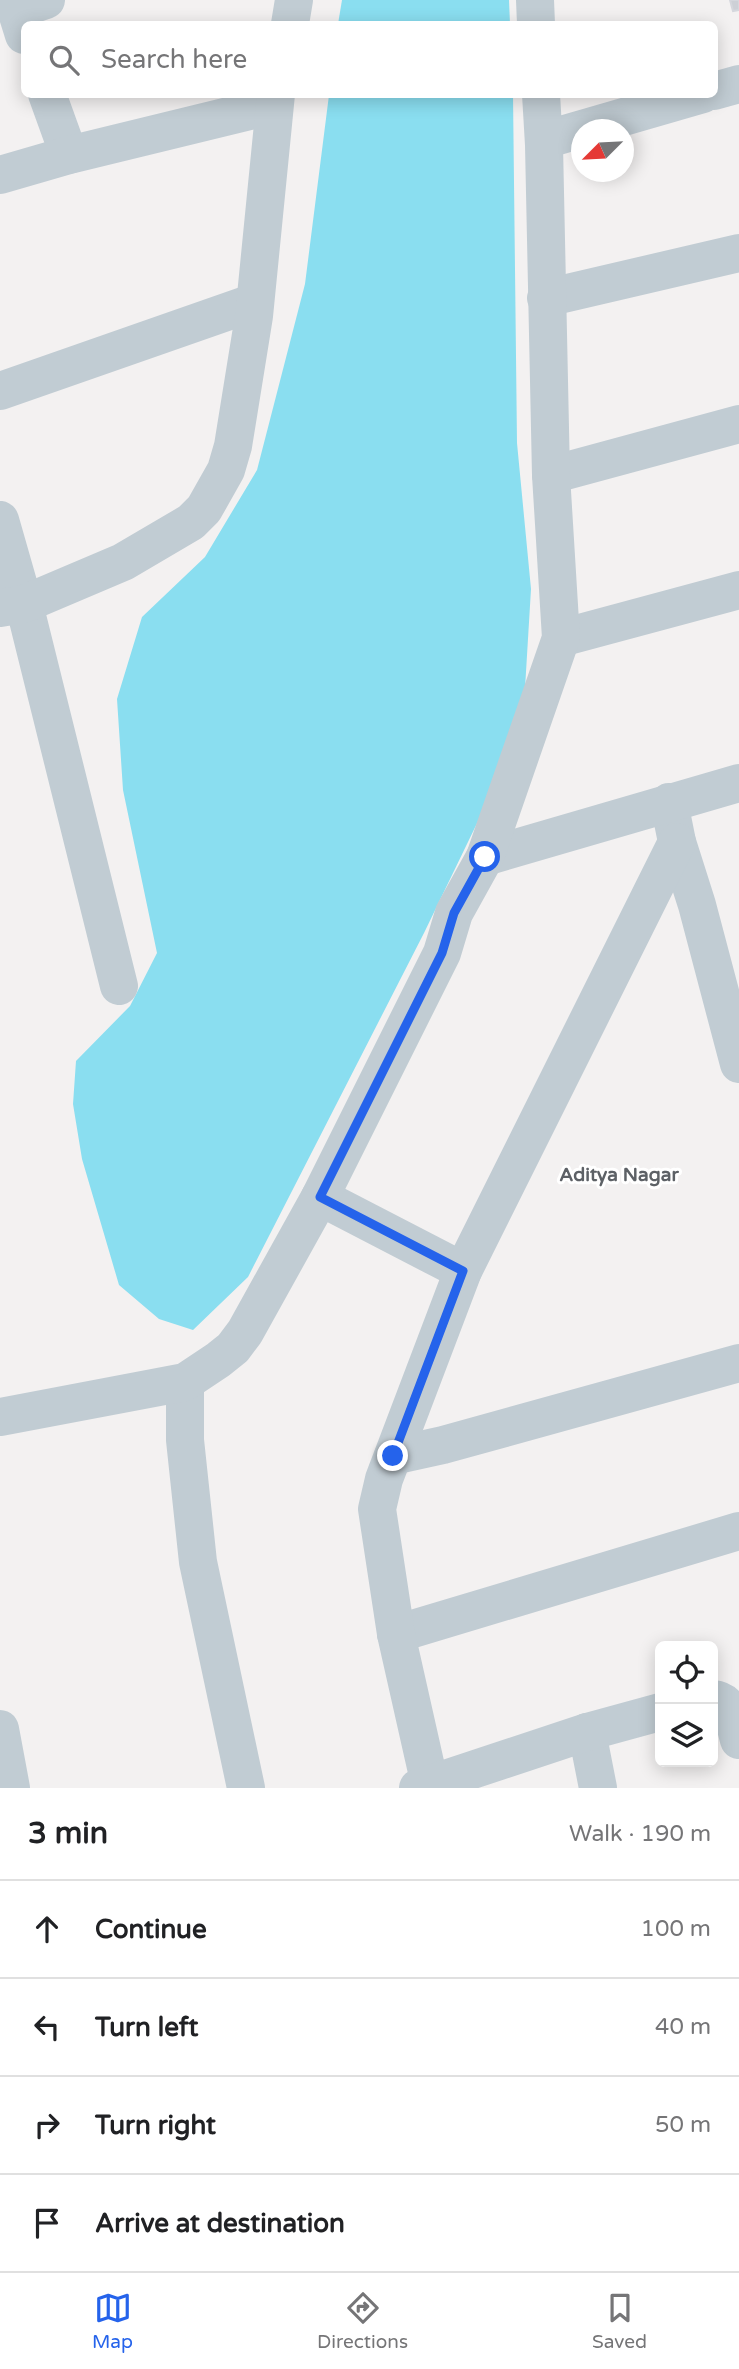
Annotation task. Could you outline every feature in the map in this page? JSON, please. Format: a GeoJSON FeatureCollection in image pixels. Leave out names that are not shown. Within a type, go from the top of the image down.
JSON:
{"type":"FeatureCollection","features":[{"type":"Feature","properties":{"kind":"street"},"geometry":{"type":"LineString","coordinates":[[290,21],[294,0]]}},
{"type":"Feature","properties":{"kind":"street"},"geometry":{"type":"LineString","coordinates":[[535,0],[536,21]]}},
{"type":"Feature","properties":{"kind":"street"},"geometry":{"type":"LineString","coordinates":[[718,90],[739,84]]}},
{"type":"Feature","properties":{"kind":"street"},"geometry":{"type":"LineString","coordinates":[[48,98],[69,155]]}},
{"type":"Feature","properties":{"kind":"street"},"geometry":{"type":"LineString","coordinates":[[0,1417],[185,1382],[233,1348],[245,1332],[320,1197],[442,953],[454,913],[485,857],[561,638],[551,475],[541,98]]}},
{"type":"Feature","properties":{"kind":"street"},"geometry":{"type":"LineString","coordinates":[[544,140],[689,98]]}},
{"type":"Feature","properties":{"kind":"street"},"geometry":{"type":"LineString","coordinates":[[0,175],[275,100],[255,303],[233,446],[226,470],[204,509],[191,522],[123,562],[12,606]]}},
{"type":"Feature","properties":{"kind":"street"},"geometry":{"type":"LineString","coordinates":[[546,298],[739,253]]}},
{"type":"Feature","properties":{"kind":"street"},"geometry":{"type":"LineString","coordinates":[[0,391],[255,303]]}},
{"type":"Feature","properties":{"kind":"street"},"geometry":{"type":"LineString","coordinates":[[551,475],[739,424]]}},
{"type":"Feature","properties":{"kind":"street"},"geometry":{"type":"LineString","coordinates":[[0,520],[12,606],[119,986]]}},
{"type":"Feature","properties":{"kind":"street"},"geometry":{"type":"LineString","coordinates":[[561,638],[739,590]]}},
{"type":"Feature","properties":{"kind":"street"},"geometry":{"type":"LineString","coordinates":[[485,857],[739,783]]}},
{"type":"Feature","properties":{"kind":"street"},"geometry":{"type":"LineString","coordinates":[[669,802],[677,842],[697,905],[739,1065]]}},
{"type":"Feature","properties":{"kind":"street"},"geometry":{"type":"LineString","coordinates":[[655,1713],[587,1732],[424,1786],[396,1634],[377,1509],[384,1479],[463,1271],[677,842]]}},
{"type":"Feature","properties":{"kind":"street"},"geometry":{"type":"LineString","coordinates":[[320,1197],[463,1271]]}},
{"type":"Feature","properties":{"kind":"street"},"geometry":{"type":"LineString","coordinates":[[393,1456],[443,1446],[739,1363]]}},
{"type":"Feature","properties":{"kind":"street"},"geometry":{"type":"LineString","coordinates":[[185,1382],[186,1440],[198,1562],[246,1788]]}},
{"type":"Feature","properties":{"kind":"street"},"geometry":{"type":"LineString","coordinates":[[396,1634],[739,1531]]}},
{"type":"Feature","properties":{"kind":"street"},"geometry":{"type":"LineString","coordinates":[[718,1700],[728,1704],[739,1740]]}},
{"type":"Feature","properties":{"kind":"street"},"geometry":{"type":"LineString","coordinates":[[0,1728],[11,1788]]}},
{"type":"Feature","properties":{"kind":"street"},"geometry":{"type":"LineString","coordinates":[[587,1732],[598,1788]]}},
{"type":"Feature","properties":{"kind":"water"},"geometry":{"type":"Polygon","coordinates":[[[342,0],[509,0],[510,21],[338,21],[342,0]]]}},
{"type":"Feature","properties":{"kind":"water"},"geometry":{"type":"Polygon","coordinates":[[[329,98],[513,98],[517,443],[531,589],[524,705],[496,784],[424,933],[248,1277],[193,1330],[159,1319],[119,1285],[82,1159],[73,1104],[76,1061],[130,1006],[157,953],[123,790],[117,699],[142,617],[205,557],[257,470],[305,284],[329,98]]]}},
{"type":"Feature","properties":{"kind":"building"},"geometry":{"type":"Polygon","coordinates":[[[730,0],[739,0],[739,10],[733,11],[730,0]]]}},
{"type":"Feature","properties":{"kind":"district","name":"Aditya Nagar"},"geometry":{"type":"Point","coordinates":[619,1174]}},
{"type":"Feature","properties":{"kind":"route"},"geometry":{"type":"LineString","coordinates":[[393,1456],[463,1271],[320,1197],[442,953],[454,913],[485,857]]}}]}
